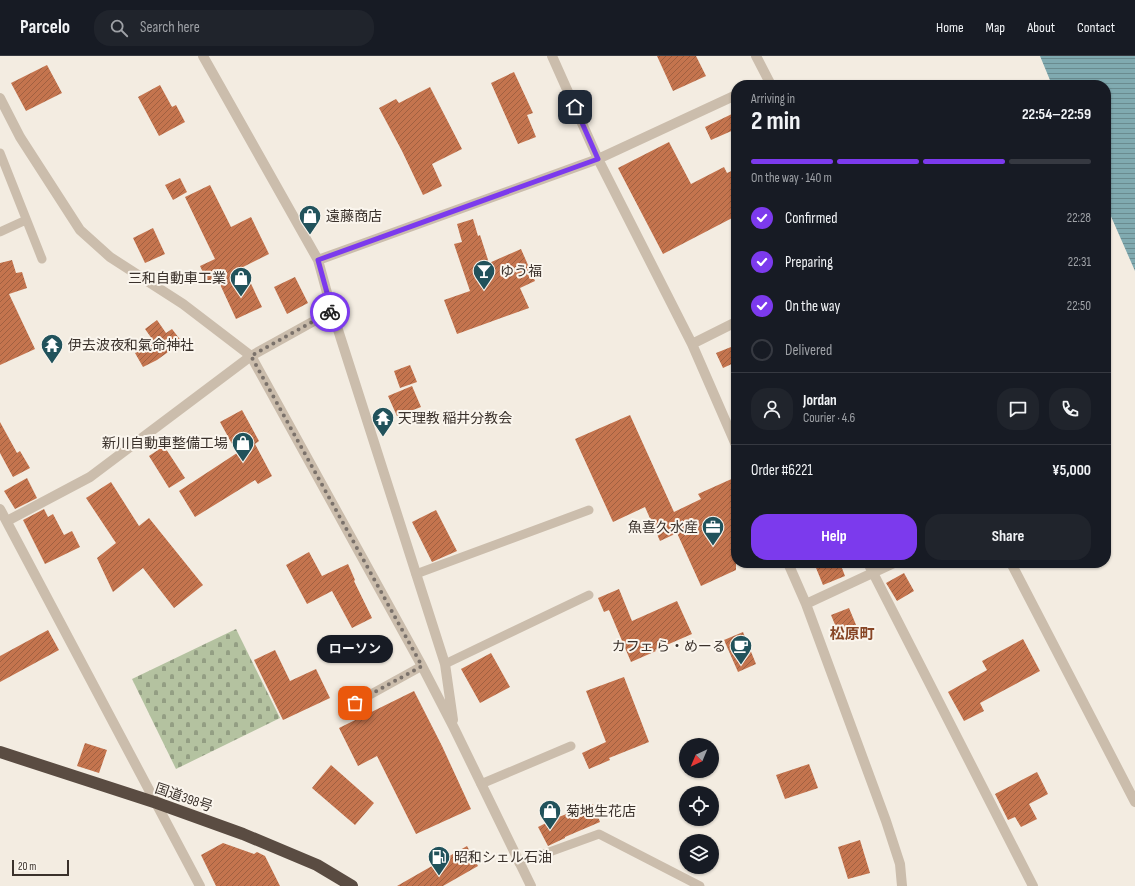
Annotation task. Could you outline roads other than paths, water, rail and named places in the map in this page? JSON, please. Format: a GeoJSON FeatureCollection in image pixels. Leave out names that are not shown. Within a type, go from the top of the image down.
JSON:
{"type":"FeatureCollection","features":[{"type":"Feature","properties":{"kind":"highway","name":"国道398号"},"geometry":{"type":"LineString","coordinates":[[0,752],[157,803],[243,834],[317,865],[352,886]]}},
{"type":"Feature","properties":{"kind":"street"},"geometry":{"type":"LineString","coordinates":[[203,56],[318,260],[332,311],[445,664],[454,728]]}},
{"type":"Feature","properties":{"kind":"street"},"geometry":{"type":"LineString","coordinates":[[552,56],[598,159],[692,344],[731,433]]}},
{"type":"Feature","properties":{"kind":"street"},"geometry":{"type":"LineString","coordinates":[[756,56],[768,80]]}},
{"type":"Feature","properties":{"kind":"street"},"geometry":{"type":"LineString","coordinates":[[318,260],[598,159],[731,97]]}},
{"type":"Feature","properties":{"kind":"street"},"geometry":{"type":"LineString","coordinates":[[1,104],[20,137],[80,230],[110,257],[183,304],[251,356],[422,666],[531,886]]}},
{"type":"Feature","properties":{"kind":"street"},"geometry":{"type":"LineString","coordinates":[[7,521],[90,477],[251,356],[332,311]]}},
{"type":"Feature","properties":{"kind":"street"},"geometry":{"type":"LineString","coordinates":[[692,344],[731,324]]}},
{"type":"Feature","properties":{"kind":"street"},"geometry":{"type":"LineString","coordinates":[[0,509],[200,886]]}},
{"type":"Feature","properties":{"kind":"street"},"geometry":{"type":"LineString","coordinates":[[790,568],[806,604],[886,821],[900,864],[902,886]]}},
{"type":"Feature","properties":{"kind":"street"},"geometry":{"type":"LineString","coordinates":[[870,568],[1033,886]]}},
{"type":"Feature","properties":{"kind":"street"},"geometry":{"type":"LineString","coordinates":[[806,604],[884,568]]}},
{"type":"Feature","properties":{"kind":"street"},"geometry":{"type":"LineString","coordinates":[[1014,568],[1135,802]]}},
{"type":"Feature","properties":{"kind":"lane"},"geometry":{"type":"LineString","coordinates":[[0,153],[42,259]]}},
{"type":"Feature","properties":{"kind":"lane"},"geometry":{"type":"LineString","coordinates":[[0,232],[26,220]]}},
{"type":"Feature","properties":{"kind":"lane"},"geometry":{"type":"LineString","coordinates":[[416,574],[589,510]]}},
{"type":"Feature","properties":{"kind":"lane"},"geometry":{"type":"LineString","coordinates":[[445,664],[589,595]]}},
{"type":"Feature","properties":{"kind":"lane"},"geometry":{"type":"LineString","coordinates":[[355,703],[422,666]]}},
{"type":"Feature","properties":{"kind":"lane"},"geometry":{"type":"LineString","coordinates":[[481,784],[571,746]]}},
{"type":"Feature","properties":{"kind":"lane"},"geometry":{"type":"LineString","coordinates":[[519,863],[599,834],[700,886]]}},
{"type":"Feature","properties":{"kind":"water"},"geometry":{"type":"Polygon","coordinates":[[[1040,56],[1135,56],[1135,271],[1111,216],[1111,80],[1050,80],[1040,56]]]}},
{"type":"Feature","properties":{"kind":"place","name":"遠藤商店"},"geometry":{"type":"Point","coordinates":[310,236]}},
{"type":"Feature","properties":{"kind":"place","name":"ゆう福"},"geometry":{"type":"Point","coordinates":[484,290]}},
{"type":"Feature","properties":{"kind":"place","name":"三和自動車工業"},"geometry":{"type":"Point","coordinates":[241,298]}},
{"type":"Feature","properties":{"kind":"place","name":"伊去波夜和氣命神社"},"geometry":{"type":"Point","coordinates":[52,364]}},
{"type":"Feature","properties":{"kind":"place","name":"天理教 稲井分教会"},"geometry":{"type":"Point","coordinates":[383,438]}},
{"type":"Feature","properties":{"kind":"place","name":"新川自動車整備工場"},"geometry":{"type":"Point","coordinates":[243,462]}},
{"type":"Feature","properties":{"kind":"place","name":"魚喜久水産"},"geometry":{"type":"Point","coordinates":[713,546]}},
{"type":"Feature","properties":{"kind":"place","name":"カフェ ら・めーる"},"geometry":{"type":"Point","coordinates":[741,666]}},
{"type":"Feature","properties":{"kind":"place","name":"ローソン"},"geometry":{"type":"Point","coordinates":[355,703]}},
{"type":"Feature","properties":{"kind":"place","name":"菊地生花店"},"geometry":{"type":"Point","coordinates":[550,830]}},
{"type":"Feature","properties":{"kind":"place","name":"昭和シェル石油"},"geometry":{"type":"Point","coordinates":[439,876]}},
{"type":"Feature","properties":{"kind":"district","name":"松原町"},"geometry":{"type":"Point","coordinates":[852,634]}}]}
